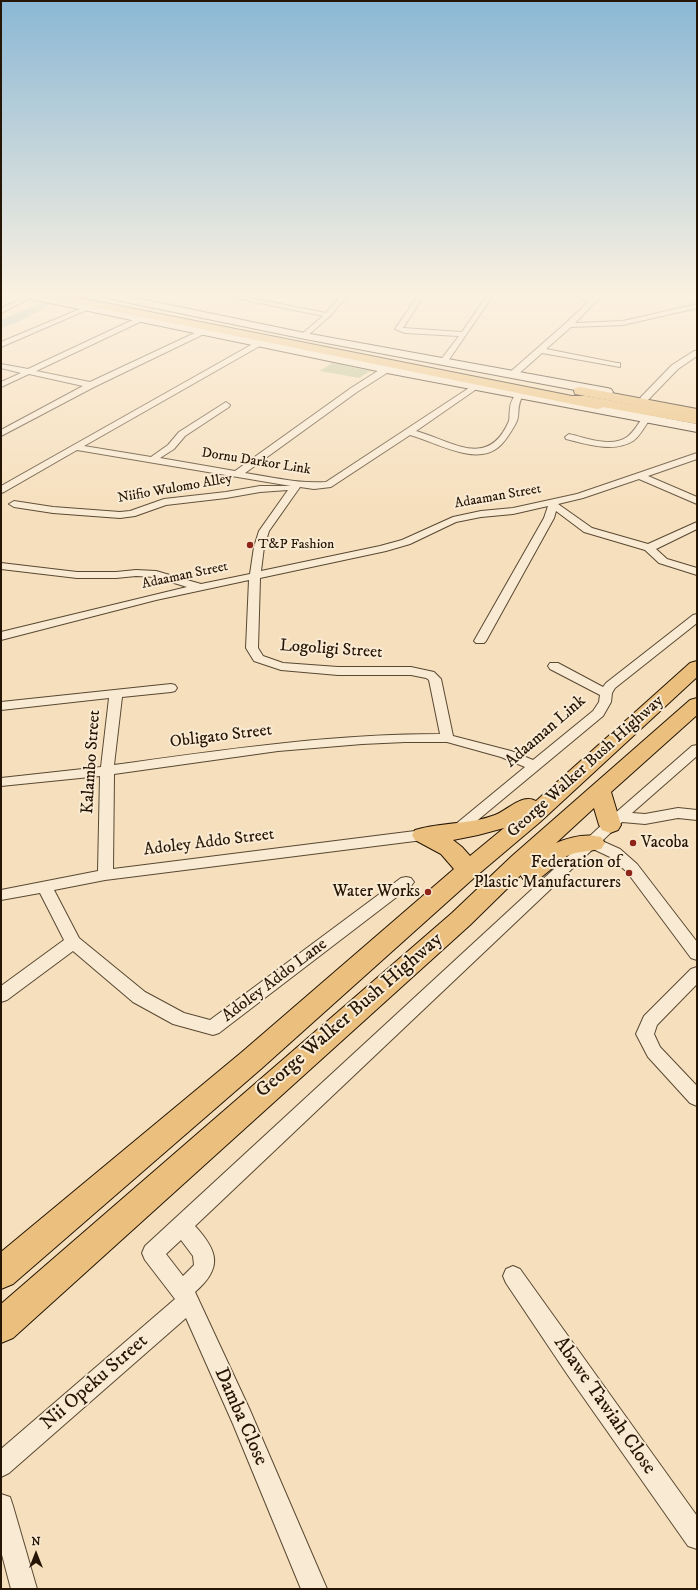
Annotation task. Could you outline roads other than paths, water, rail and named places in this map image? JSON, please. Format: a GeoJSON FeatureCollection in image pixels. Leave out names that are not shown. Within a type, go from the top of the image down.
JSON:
{"type":"FeatureCollection","features":[{"type":"Feature","properties":{"kind":"main road"},"geometry":{"type":"LineString","coordinates":[[429,368],[539,396],[573,400],[697,424]]}},
{"type":"Feature","properties":{"kind":"main road"},"geometry":{"type":"LineString","coordinates":[[439,368],[697,413]]}},
{"type":"Feature","properties":{"kind":"main road"},"geometry":{"type":"LineString","coordinates":[[573,400],[586,400],[697,420]]}},
{"type":"Feature","properties":{"kind":"main road","name":"George Walker Bush Highway"},"geometry":{"type":"LineString","coordinates":[[1,1274],[246,1065],[467,871],[532,817],[697,667]]}},
{"type":"Feature","properties":{"kind":"main road","name":"George Walker Bush Highway"},"geometry":{"type":"LineString","coordinates":[[1,1326],[461,919],[520,862],[697,704]]}},
{"type":"Feature","properties":{"kind":"main road"},"geometry":{"type":"LineString","coordinates":[[424,835],[477,829],[502,821],[520,811],[612,734],[640,719]]}},
{"type":"Feature","properties":{"kind":"main road"},"geometry":{"type":"LineString","coordinates":[[600,791],[615,821]]}},
{"type":"Feature","properties":{"kind":"main road"},"geometry":{"type":"LineString","coordinates":[[424,835],[448,846],[456,852],[467,871]]}},
{"type":"Feature","properties":{"kind":"main road"},"geometry":{"type":"LineString","coordinates":[[461,919],[497,903],[556,851],[571,845],[592,843]]}},
{"type":"Feature","properties":{"kind":"street"},"geometry":{"type":"LineString","coordinates":[[11,368],[91,385]]}},
{"type":"Feature","properties":{"kind":"street"},"geometry":{"type":"LineString","coordinates":[[1,385],[36,368]]}},
{"type":"Feature","properties":{"kind":"street"},"geometry":{"type":"LineString","coordinates":[[1,432],[91,385],[127,368]]}},
{"type":"Feature","properties":{"kind":"street"},"geometry":{"type":"LineString","coordinates":[[1,490],[217,368]]}},
{"type":"Feature","properties":{"kind":"street"},"geometry":{"type":"LineString","coordinates":[[384,368],[475,386],[539,396],[646,419],[697,428]]}},
{"type":"Feature","properties":{"kind":"street"},"geometry":{"type":"LineString","coordinates":[[476,368],[697,409]]}},
{"type":"Feature","properties":{"kind":"street"},"geometry":{"type":"LineString","coordinates":[[512,375],[520,368]]}},
{"type":"Feature","properties":{"kind":"street"},"geometry":{"type":"LineString","coordinates":[[644,399],[674,368]]}},
{"type":"Feature","properties":{"kind":"street"},"geometry":{"type":"LineString","coordinates":[[237,474],[354,390],[388,369]]}},
{"type":"Feature","properties":{"kind":"street","name":"Dornu Darkor Link"},"geometry":{"type":"LineString","coordinates":[[75,447],[237,474],[296,486],[328,485],[410,432],[475,386]]}},
{"type":"Feature","properties":{"kind":"street"},"geometry":{"type":"LineString","coordinates":[[410,432],[423,434],[441,443],[471,451],[486,451],[495,446],[513,421],[513,404],[520,394]]}},
{"type":"Feature","properties":{"kind":"street"},"geometry":{"type":"LineString","coordinates":[[152,460],[171,447],[182,434],[226,405]]}},
{"type":"Feature","properties":{"kind":"street"},"geometry":{"type":"LineString","coordinates":[[568,437],[605,443],[625,442],[631,438],[646,419]]}},
{"type":"Feature","properties":{"kind":"street","name":"Adaaman Street"},"geometry":{"type":"LineString","coordinates":[[1,636],[200,588],[255,577],[406,542],[453,520],[465,517],[553,504],[641,476],[697,456]]}},
{"type":"Feature","properties":{"kind":"street"},"geometry":{"type":"LineString","coordinates":[[641,476],[697,501]]}},
{"type":"Feature","properties":{"kind":"street","name":"Niifio Wulomo Alley"},"geometry":{"type":"LineString","coordinates":[[14,504],[53,510],[120,515],[131,514],[164,502],[226,495],[260,489],[296,486]]}},
{"type":"Feature","properties":{"kind":"street","name":"Logoligi Street"},"geometry":{"type":"LineString","coordinates":[[296,486],[264,531],[258,547],[255,577],[252,648],[258,658],[281,666],[338,671],[411,671],[430,675],[435,679],[447,738]]}},
{"type":"Feature","properties":{"kind":"street"},"geometry":{"type":"LineString","coordinates":[[480,641],[534,541],[549,518],[553,504],[588,530],[649,548],[663,561],[697,572]]}},
{"type":"Feature","properties":{"kind":"street"},"geometry":{"type":"LineString","coordinates":[[649,548],[697,526]]}},
{"type":"Feature","properties":{"kind":"street"},"geometry":{"type":"LineString","coordinates":[[1,566],[77,575],[116,575],[136,573],[156,574],[200,588]]}},
{"type":"Feature","properties":{"kind":"street"},"geometry":{"type":"LineString","coordinates":[[606,693],[610,686],[697,617]]}},
{"type":"Feature","properties":{"kind":"street","name":"Adaaman Link"},"geometry":{"type":"LineString","coordinates":[[456,831],[598,714],[606,702],[606,693],[554,666]]}},
{"type":"Feature","properties":{"kind":"street"},"geometry":{"type":"LineString","coordinates":[[116,695],[171,688]]}},
{"type":"Feature","properties":{"kind":"street","name":"Kalambo Street"},"geometry":{"type":"LineString","coordinates":[[1,706],[116,695],[107,770],[105,875]]}},
{"type":"Feature","properties":{"kind":"street","name":"Obligato Street"},"geometry":{"type":"LineString","coordinates":[[1,782],[107,770],[272,748],[400,737],[447,738]]}},
{"type":"Feature","properties":{"kind":"street"},"geometry":{"type":"LineString","coordinates":[[447,738],[506,754],[536,766]]}},
{"type":"Feature","properties":{"kind":"street"},"geometry":{"type":"LineString","coordinates":[[181,1226],[615,821],[697,749]]}},
{"type":"Feature","properties":{"kind":"street"},"geometry":{"type":"LineString","coordinates":[[615,821],[645,819],[678,813],[697,815]]}},
{"type":"Feature","properties":{"kind":"street","name":"Adoley Addo Street"},"geometry":{"type":"LineString","coordinates":[[1,895],[105,875],[424,835]]}},
{"type":"Feature","properties":{"kind":"street"},"geometry":{"type":"LineString","coordinates":[[592,843],[615,853],[632,868],[697,954]]}},
{"type":"Feature","properties":{"kind":"street","name":"Adoley Addo Lane"},"geometry":{"type":"LineString","coordinates":[[44,886],[73,942],[139,997],[179,1019],[213,1028],[406,882]]}},
{"type":"Feature","properties":{"kind":"street"},"geometry":{"type":"LineString","coordinates":[[1,995],[73,942]]}},
{"type":"Feature","properties":{"kind":"street"},"geometry":{"type":"LineString","coordinates":[[697,973],[650,1021],[645,1034],[654,1052],[697,1098]]}},
{"type":"Feature","properties":{"kind":"street","name":"Damba Close"},"geometry":{"type":"LineString","coordinates":[[181,1226],[152,1253],[185,1296],[241,1416],[314,1589]]}},
{"type":"Feature","properties":{"kind":"street","name":"Nii Opeku Street"},"geometry":{"type":"LineString","coordinates":[[1,1465],[49,1421],[99,1380],[185,1296],[202,1271],[204,1263],[198,1244],[181,1226]]}},
{"type":"Feature","properties":{"kind":"street","name":"Abawe Tawiah Close"},"geometry":{"type":"LineString","coordinates":[[513,1276],[697,1537]]}},
{"type":"Feature","properties":{"kind":"street"},"geometry":{"type":"LineString","coordinates":[[1,1506],[24,1589]]}},
{"type":"Feature","properties":{"kind":"place","name":"T&P Fashion"},"geometry":{"type":"Point","coordinates":[250,545]}},
{"type":"Feature","properties":{"kind":"place","name":"Vacoba"},"geometry":{"type":"Point","coordinates":[633,843]}},
{"type":"Feature","properties":{"kind":"place","name":"Federation of Plastic Manufacturers"},"geometry":{"type":"Point","coordinates":[629,873]}},
{"type":"Feature","properties":{"kind":"place","name":"Water Works"},"geometry":{"type":"Point","coordinates":[428,892]}}]}
